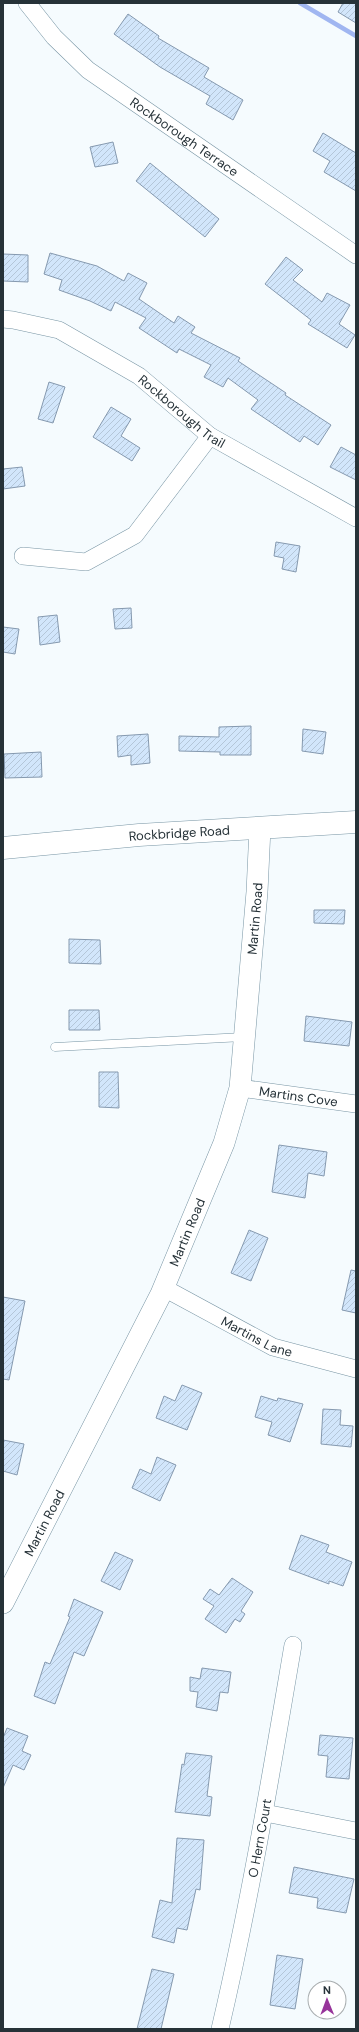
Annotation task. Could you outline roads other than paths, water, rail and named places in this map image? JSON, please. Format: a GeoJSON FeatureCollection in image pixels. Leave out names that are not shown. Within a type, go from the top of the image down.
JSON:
{"type":"FeatureCollection","features":[{"type":"Feature","properties":{"kind":"main road","name":"Rockbridge Road"},"geometry":{"type":"LineString","coordinates":[[3,848],[139,835],[356,822]]}},
{"type":"Feature","properties":{"kind":"street","name":"Rockborough Terrace"},"geometry":{"type":"LineString","coordinates":[[27,3],[54,37],[88,70],[356,255]]}},
{"type":"Feature","properties":{"kind":"street","name":"Rockborough Trail"},"geometry":{"type":"LineString","coordinates":[[3,319],[59,330],[139,376],[210,436],[356,518]]}},
{"type":"Feature","properties":{"kind":"street"},"geometry":{"type":"LineString","coordinates":[[23,556],[86,562],[135,535],[210,436]]}},
{"type":"Feature","properties":{"kind":"street","name":"Martin Road"},"geometry":{"type":"LineString","coordinates":[[3,1603],[164,1288],[224,1143],[240,1088],[257,892],[260,828]]}},
{"type":"Feature","properties":{"kind":"street","name":"Martins Cove"},"geometry":{"type":"LineString","coordinates":[[240,1088],[356,1104]]}},
{"type":"Feature","properties":{"kind":"street","name":"Martins Lane"},"geometry":{"type":"LineString","coordinates":[[164,1288],[273,1347],[356,1369]]}},
{"type":"Feature","properties":{"kind":"street","name":"O Hern Court"},"geometry":{"type":"LineString","coordinates":[[220,2029],[240,1946],[265,1813],[293,1645]]}},
{"type":"Feature","properties":{"kind":"street"},"geometry":{"type":"LineString","coordinates":[[265,1813],[356,1831]]}},
{"type":"Feature","properties":{"kind":"lane"},"geometry":{"type":"LineString","coordinates":[[55,1047],[244,1037]]}},
{"type":"Feature","properties":{"kind":"waterway"},"geometry":{"type":"LineString","coordinates":[[300,3],[356,36]]}}]}
